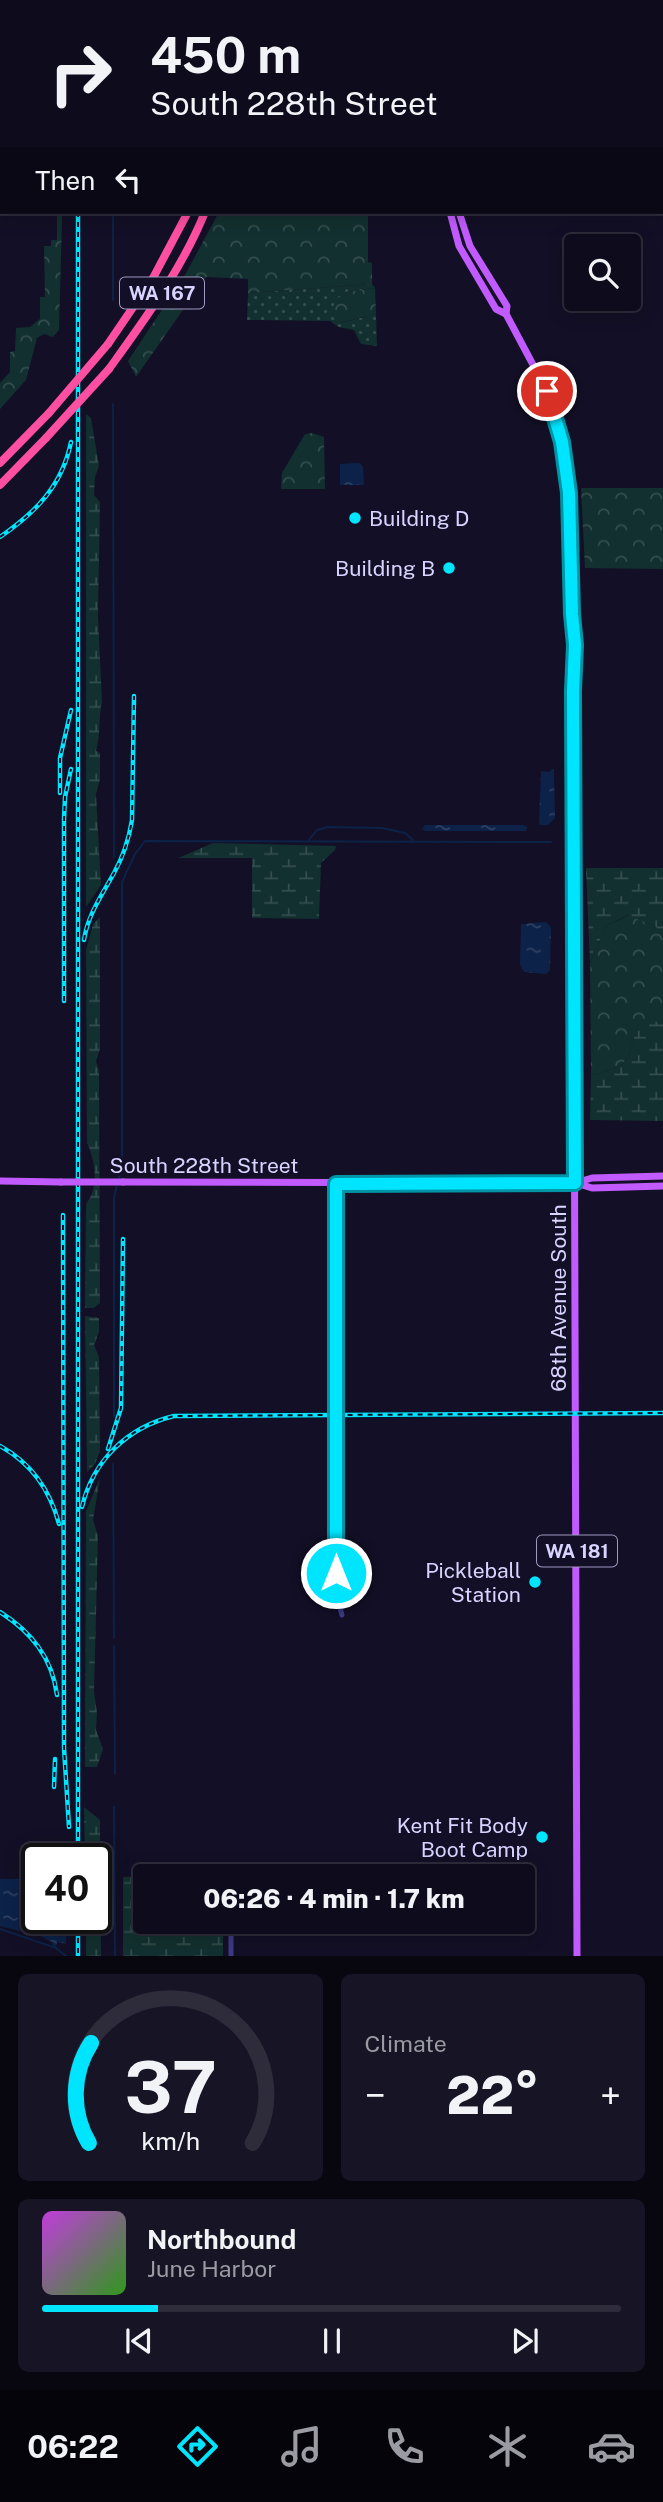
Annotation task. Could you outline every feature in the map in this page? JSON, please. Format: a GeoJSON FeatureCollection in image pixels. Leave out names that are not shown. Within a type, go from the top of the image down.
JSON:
{"type":"FeatureCollection","features":[{"type":"Feature","properties":{"kind":"highway","name":"WA 167"},"geometry":{"type":"LineString","coordinates":[[0,463],[49,413],[108,344],[153,278],[187,214]]}},
{"type":"Feature","properties":{"kind":"highway","name":"WA 167"},"geometry":{"type":"LineString","coordinates":[[0,485],[109,369],[162,293],[197,232],[204,214]]}},
{"type":"Feature","properties":{"kind":"main road","name":"WA 181"},"geometry":{"type":"LineString","coordinates":[[450,214],[459,246],[496,309],[506,314],[507,306],[470,246],[459,214]]}},
{"type":"Feature","properties":{"kind":"main road","name":"68th Avenue South"},"geometry":{"type":"LineString","coordinates":[[506,314],[547,391],[557,420],[568,477],[575,645],[577,1956]]}},
{"type":"Feature","properties":{"kind":"main road","name":"South 228th Street"},"geometry":{"type":"LineString","coordinates":[[0,1181],[575,1183],[594,1178],[663,1176]]}},
{"type":"Feature","properties":{"kind":"main road","name":"South 228th Street"},"geometry":{"type":"LineString","coordinates":[[575,1183],[592,1188],[663,1186]]}},
{"type":"Feature","properties":{"kind":"street"},"geometry":{"type":"LineString","coordinates":[[336,1184],[336,1594],[342,1615]]}},
{"type":"Feature","properties":{"kind":"street"},"geometry":{"type":"LineString","coordinates":[[231,1934],[231,1956]]}},
{"type":"Feature","properties":{"kind":"green space"},"geometry":{"type":"Polygon","coordinates":[[[57,214],[62,214],[59,330],[53,337],[44,334],[37,338],[26,380],[0,409],[0,383],[10,372],[10,352],[15,351],[16,328],[30,327],[40,319],[40,297],[45,297],[44,246],[51,246],[51,240],[57,240],[57,214]]]}},
{"type":"Feature","properties":{"kind":"green space"},"geometry":{"type":"Polygon","coordinates":[[[218,214],[368,214],[368,262],[372,263],[372,284],[248,293],[248,279],[206,277],[136,377],[128,361],[185,275],[218,214]]]}},
{"type":"Feature","properties":{"kind":"green space"},"geometry":{"type":"Polygon","coordinates":[[[372,284],[375,288],[346,292],[340,323],[376,314],[377,346],[361,344],[354,330],[338,327],[330,321],[247,320],[248,293],[372,284]]]}},
{"type":"Feature","properties":{"kind":"green space"},"geometry":{"type":"Polygon","coordinates":[[[375,288],[376,314],[339,323],[333,315],[335,300],[347,292],[375,288]]]}},
{"type":"Feature","properties":{"kind":"green space"},"geometry":{"type":"Polygon","coordinates":[[[86,414],[91,418],[99,466],[94,495],[100,502],[98,616],[102,702],[96,751],[100,753],[100,779],[96,794],[101,885],[86,907],[86,414]]]}},
{"type":"Feature","properties":{"kind":"green space"},"geometry":{"type":"Polygon","coordinates":[[[305,434],[324,437],[325,489],[281,489],[282,473],[305,434]]]}},
{"type":"Feature","properties":{"kind":"green space"},"geometry":{"type":"Polygon","coordinates":[[[581,488],[663,488],[663,569],[585,568],[581,488]]]}},
{"type":"Feature","properties":{"kind":"green space"},"geometry":{"type":"Polygon","coordinates":[[[213,843],[336,846],[321,863],[319,919],[252,918],[252,858],[178,858],[213,843]]]}},
{"type":"Feature","properties":{"kind":"green space"},"geometry":{"type":"Polygon","coordinates":[[[586,868],[663,868],[663,936],[656,927],[628,915],[606,926],[590,963],[586,868]]]}},
{"type":"Feature","properties":{"kind":"green space"},"geometry":{"type":"Polygon","coordinates":[[[629,915],[656,927],[663,936],[663,1022],[639,1022],[628,1057],[621,1066],[591,1076],[590,963],[606,926],[629,915]]]}},
{"type":"Feature","properties":{"kind":"green space"},"geometry":{"type":"Polygon","coordinates":[[[100,917],[100,1049],[96,1061],[99,1071],[100,1303],[94,1308],[85,1308],[86,1204],[93,1190],[95,1175],[87,1143],[86,950],[93,924],[100,917]]]}},
{"type":"Feature","properties":{"kind":"green space"},"geometry":{"type":"Polygon","coordinates":[[[639,1021],[663,1022],[663,1121],[590,1120],[591,1076],[621,1066],[628,1057],[639,1021]]]}},
{"type":"Feature","properties":{"kind":"green space"},"geometry":{"type":"Polygon","coordinates":[[[85,1316],[99,1318],[99,1332],[94,1345],[99,1357],[100,1451],[95,1464],[87,1472],[85,1316]]]}},
{"type":"Feature","properties":{"kind":"green space"},"geometry":{"type":"Polygon","coordinates":[[[100,1478],[93,1520],[98,1536],[94,1691],[96,1730],[103,1749],[97,1767],[85,1767],[86,1511],[100,1478]]]}},
{"type":"Feature","properties":{"kind":"green space"},"geometry":{"type":"Polygon","coordinates":[[[84,1807],[100,1820],[100,1843],[85,1843],[84,1807]]]}},
{"type":"Feature","properties":{"kind":"green space"},"geometry":{"type":"Polygon","coordinates":[[[123,1877],[133,1877],[133,1934],[223,1934],[223,1956],[123,1956],[123,1877]]]}},
{"type":"Feature","properties":{"kind":"green space"},"geometry":{"type":"Polygon","coordinates":[[[86,1934],[101,1934],[101,1956],[86,1956],[86,1934]]]}},
{"type":"Feature","properties":{"kind":"water"},"geometry":{"type":"Polygon","coordinates":[[[360,463],[363,467],[364,485],[340,485],[340,464],[360,463]]]}},
{"type":"Feature","properties":{"kind":"water"},"geometry":{"type":"Polygon","coordinates":[[[552,769],[555,818],[548,825],[541,825],[541,771],[549,772],[552,769]]]}},
{"type":"Feature","properties":{"kind":"water"},"geometry":{"type":"Polygon","coordinates":[[[425,825],[527,827],[526,831],[425,831],[422,829],[425,825]]]}},
{"type":"Feature","properties":{"kind":"water"},"geometry":{"type":"Polygon","coordinates":[[[546,922],[551,927],[550,970],[546,974],[524,972],[520,965],[521,924],[546,922]]]}},
{"type":"Feature","properties":{"kind":"water"},"geometry":{"type":"Polygon","coordinates":[[[0,1879],[21,1879],[21,1931],[0,1926],[0,1879]]]}},
{"type":"Feature","properties":{"kind":"water"},"geometry":{"type":"Polygon","coordinates":[[[32,1934],[66,1934],[66,1944],[57,1942],[56,1948],[52,1942],[32,1934]]]}},
{"type":"Feature","properties":{"kind":"waterway"},"geometry":{"type":"LineString","coordinates":[[113,214],[113,300]]}},
{"type":"Feature","properties":{"kind":"waterway"},"geometry":{"type":"LineString","coordinates":[[113,404],[114,857]]}},
{"type":"Feature","properties":{"kind":"waterway"},"geometry":{"type":"LineString","coordinates":[[309,840],[317,830],[328,827],[382,828],[405,833],[413,840]]}},
{"type":"Feature","properties":{"kind":"waterway"},"geometry":{"type":"LineString","coordinates":[[119,1178],[122,1162],[122,882],[135,854],[145,841],[551,842]]}},
{"type":"Feature","properties":{"kind":"waterway"},"geometry":{"type":"LineString","coordinates":[[114,1417],[114,1198],[117,1184]]}},
{"type":"Feature","properties":{"kind":"waterway"},"geometry":{"type":"LineString","coordinates":[[113,1464],[114,1638]]}},
{"type":"Feature","properties":{"kind":"waterway"},"geometry":{"type":"LineString","coordinates":[[114,1646],[115,1774]]}},
{"type":"Feature","properties":{"kind":"waterway"},"geometry":{"type":"LineString","coordinates":[[114,1807],[115,1956]]}},
{"type":"Feature","properties":{"kind":"waterway"},"geometry":{"type":"LineString","coordinates":[[0,1929],[56,1948],[66,1956]]}},
{"type":"Feature","properties":{"kind":"railway"},"geometry":{"type":"LineString","coordinates":[[78,214],[78,1843]]}},
{"type":"Feature","properties":{"kind":"railway"},"geometry":{"type":"LineString","coordinates":[[0,537],[46,497],[61,472],[71,442]]}},
{"type":"Feature","properties":{"kind":"railway"},"geometry":{"type":"LineString","coordinates":[[84,940],[92,913],[120,860],[131,827],[134,696]]}},
{"type":"Feature","properties":{"kind":"railway"},"geometry":{"type":"LineString","coordinates":[[60,793],[60,758],[71,710]]}},
{"type":"Feature","properties":{"kind":"railway"},"geometry":{"type":"LineString","coordinates":[[64,1001],[64,819],[71,769]]}},
{"type":"Feature","properties":{"kind":"railway"},"geometry":{"type":"LineString","coordinates":[[63,1215],[64,1748],[69,1827]]}},
{"type":"Feature","properties":{"kind":"railway"},"geometry":{"type":"LineString","coordinates":[[108,1449],[121,1408],[123,1239]]}},
{"type":"Feature","properties":{"kind":"railway"},"geometry":{"type":"LineString","coordinates":[[82,1507],[95,1474],[115,1448],[142,1428],[174,1416],[663,1413]]}},
{"type":"Feature","properties":{"kind":"railway"},"geometry":{"type":"LineString","coordinates":[[0,1446],[21,1461],[38,1479],[45,1489],[59,1524]]}},
{"type":"Feature","properties":{"kind":"railway"},"geometry":{"type":"LineString","coordinates":[[0,1612],[21,1628],[45,1657],[57,1695]]}},
{"type":"Feature","properties":{"kind":"railway"},"geometry":{"type":"LineString","coordinates":[[54,1787],[55,1759]]}},
{"type":"Feature","properties":{"kind":"railway"},"geometry":{"type":"LineString","coordinates":[[78,1934],[78,1956]]}},
{"type":"Feature","properties":{"kind":"place","name":"Building D"},"geometry":{"type":"Point","coordinates":[355,518]}},
{"type":"Feature","properties":{"kind":"place","name":"Building B"},"geometry":{"type":"Point","coordinates":[449,568]}},
{"type":"Feature","properties":{"kind":"place","name":"Pickleball Station"},"geometry":{"type":"Point","coordinates":[535,1582]}},
{"type":"Feature","properties":{"kind":"place","name":"Kent Fit Body Boot Camp"},"geometry":{"type":"Point","coordinates":[542,1837]}},
{"type":"Feature","properties":{"kind":"route"},"geometry":{"type":"LineString","coordinates":[[336,1573],[336,1184],[575,1183],[575,645],[568,477],[557,420],[547,391]]}}]}
